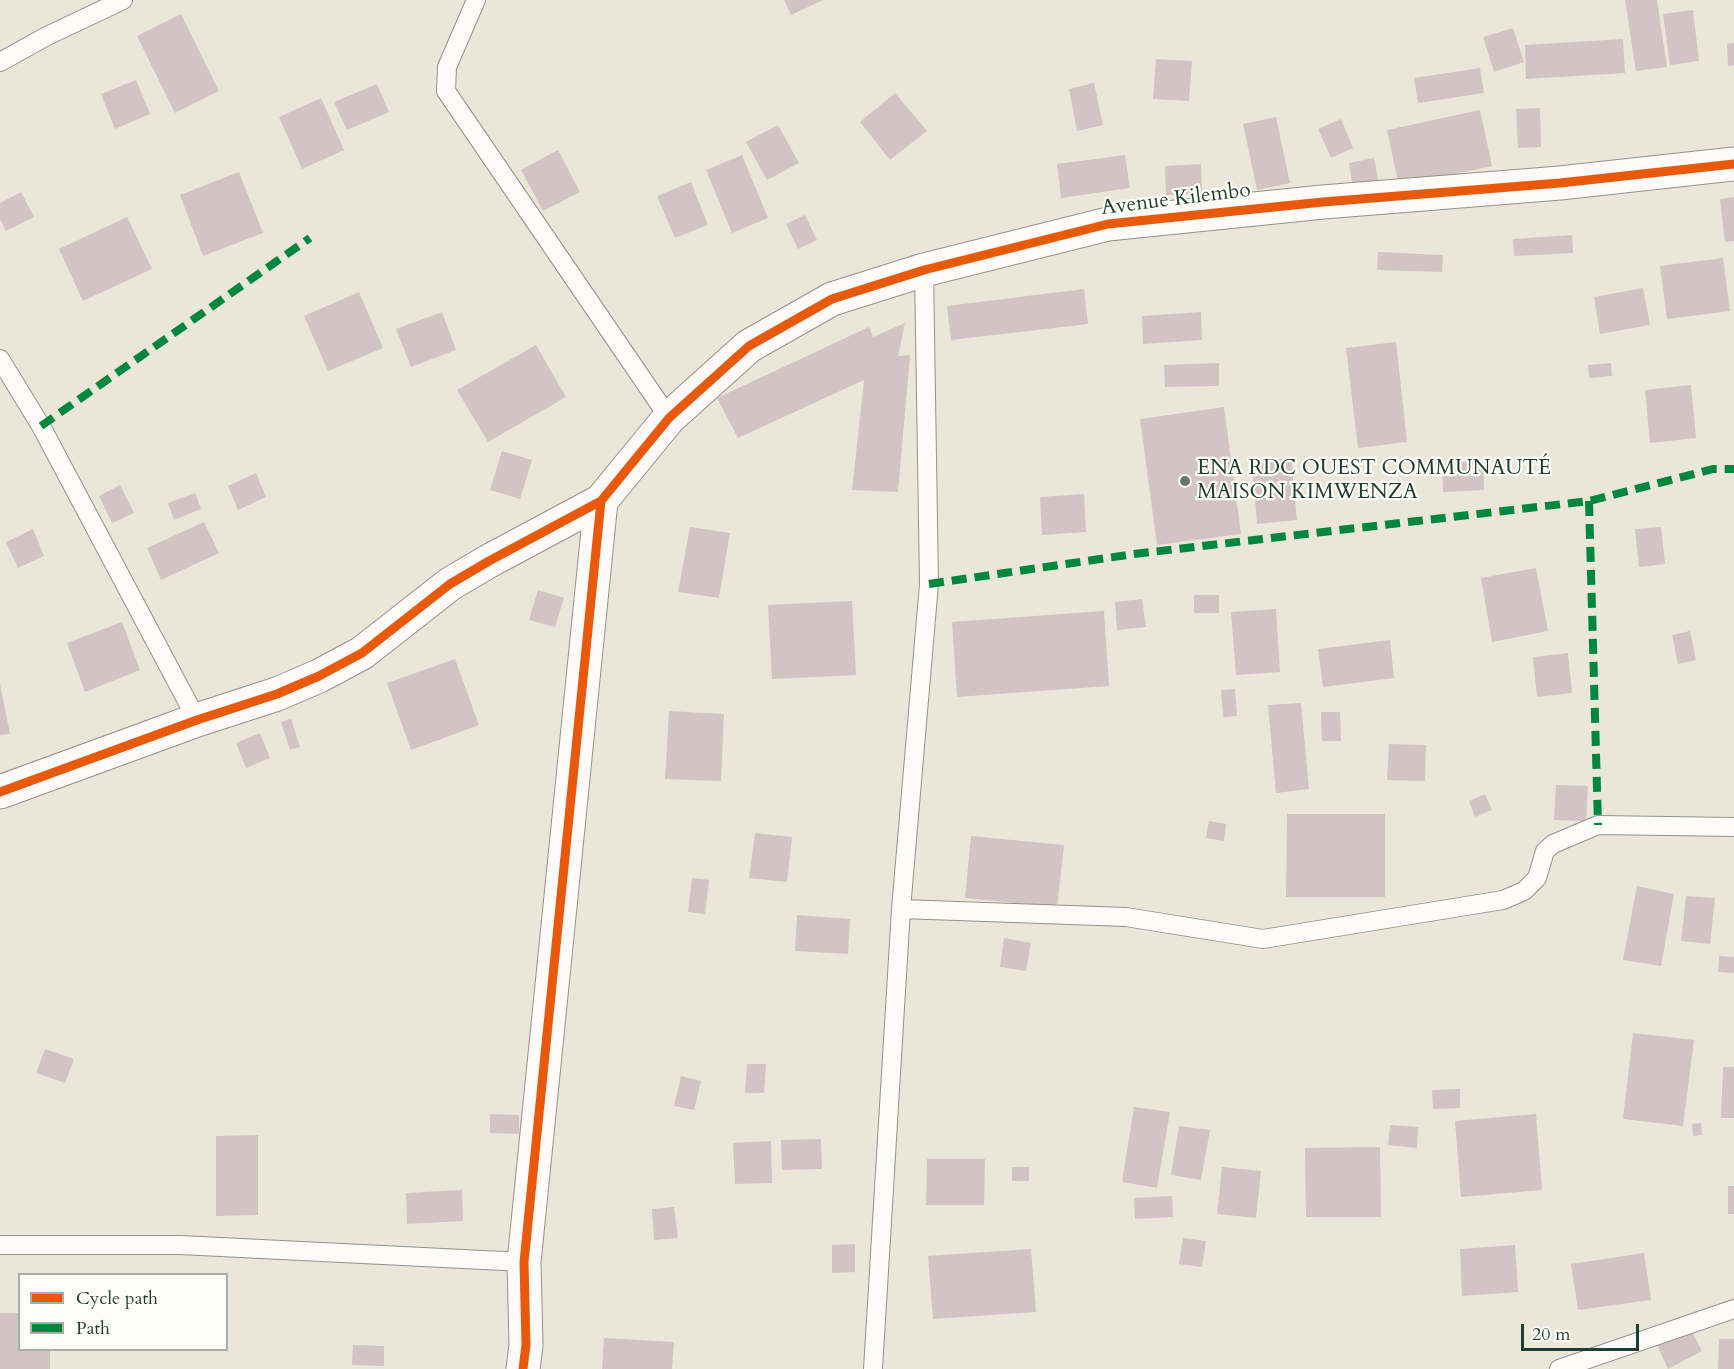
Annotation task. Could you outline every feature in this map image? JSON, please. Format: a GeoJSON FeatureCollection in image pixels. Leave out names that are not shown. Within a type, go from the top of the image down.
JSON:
{"type":"FeatureCollection","features":[{"type":"Feature","properties":{"kind":"street","name":"Avenue Kilembo"},"geometry":{"type":"LineString","coordinates":[[601,501],[669,418],[749,346],[832,299],[924,270],[1108,224],[1323,202],[1560,183],[1734,164]]}},
{"type":"Feature","properties":{"kind":"street"},"geometry":{"type":"LineString","coordinates":[[0,792],[197,720],[277,694],[319,676],[363,653],[450,584],[601,501]]}},
{"type":"Feature","properties":{"kind":"street"},"geometry":{"type":"LineString","coordinates":[[523,1369],[526,1345],[524,1262],[601,501]]}},
{"type":"Feature","properties":{"kind":"lane"},"geometry":{"type":"LineString","coordinates":[[0,62],[47,36],[123,0]]}},
{"type":"Feature","properties":{"kind":"lane"},"geometry":{"type":"LineString","coordinates":[[476,0],[447,67],[446,91],[669,418]]}},
{"type":"Feature","properties":{"kind":"lane"},"geometry":{"type":"LineString","coordinates":[[873,1369],[901,909],[929,584],[924,270]]}},
{"type":"Feature","properties":{"kind":"lane"},"geometry":{"type":"LineString","coordinates":[[0,358],[41,426],[197,720]]}},
{"type":"Feature","properties":{"kind":"lane"},"geometry":{"type":"LineString","coordinates":[[901,909],[1126,917],[1263,939],[1503,900],[1524,891],[1537,878],[1545,851],[1553,844],[1598,825],[1734,827]]}},
{"type":"Feature","properties":{"kind":"lane"},"geometry":{"type":"LineString","coordinates":[[0,1245],[180,1245],[524,1262]]}},
{"type":"Feature","properties":{"kind":"lane"},"geometry":{"type":"LineString","coordinates":[[1559,1369],[1734,1309]]}},
{"type":"Feature","properties":{"kind":"building"},"geometry":{"type":"Polygon","coordinates":[[[784,0],[823,0],[791,15],[784,0]]]}},
{"type":"Feature","properties":{"kind":"building"},"geometry":{"type":"Polygon","coordinates":[[[1625,0],[1657,0],[1667,67],[1636,71],[1625,0]]]}},
{"type":"Feature","properties":{"kind":"building"},"geometry":{"type":"Polygon","coordinates":[[[1693,10],[1699,61],[1670,65],[1663,14],[1693,10]]]}},
{"type":"Feature","properties":{"kind":"building"},"geometry":{"type":"Polygon","coordinates":[[[181,14],[219,91],[175,113],[137,36],[181,14]]]}},
{"type":"Feature","properties":{"kind":"building"},"geometry":{"type":"Polygon","coordinates":[[[1513,28],[1524,62],[1494,72],[1483,37],[1513,28]]]}},
{"type":"Feature","properties":{"kind":"building"},"geometry":{"type":"Polygon","coordinates":[[[1623,39],[1625,73],[1526,79],[1525,45],[1623,39]]]}},
{"type":"Feature","properties":{"kind":"building"},"geometry":{"type":"Polygon","coordinates":[[[1734,43],[1734,65],[1728,66],[1727,44],[1734,43]]]}},
{"type":"Feature","properties":{"kind":"building"},"geometry":{"type":"Polygon","coordinates":[[[1156,59],[1192,61],[1189,101],[1153,99],[1156,59]]]}},
{"type":"Feature","properties":{"kind":"building"},"geometry":{"type":"Polygon","coordinates":[[[1480,68],[1484,93],[1418,103],[1414,78],[1480,68]]]}},
{"type":"Feature","properties":{"kind":"building"},"geometry":{"type":"Polygon","coordinates":[[[136,80],[150,114],[115,129],[101,94],[136,80]]]}},
{"type":"Feature","properties":{"kind":"building"},"geometry":{"type":"Polygon","coordinates":[[[1094,83],[1103,125],[1077,131],[1069,89],[1094,83]]]}},
{"type":"Feature","properties":{"kind":"building"},"geometry":{"type":"Polygon","coordinates":[[[377,84],[389,112],[347,130],[334,102],[377,84]]]}},
{"type":"Feature","properties":{"kind":"building"},"geometry":{"type":"Polygon","coordinates":[[[895,93],[927,131],[890,160],[860,122],[895,93]]]}},
{"type":"Feature","properties":{"kind":"building"},"geometry":{"type":"Polygon","coordinates":[[[321,98],[344,150],[302,169],[279,117],[321,98]]]}},
{"type":"Feature","properties":{"kind":"building"},"geometry":{"type":"Polygon","coordinates":[[[1540,108],[1541,147],[1518,148],[1516,109],[1540,108]]]}},
{"type":"Feature","properties":{"kind":"building"},"geometry":{"type":"Polygon","coordinates":[[[1480,110],[1492,166],[1399,186],[1387,130],[1480,110]]]}},
{"type":"Feature","properties":{"kind":"building"},"geometry":{"type":"Polygon","coordinates":[[[1276,117],[1290,183],[1257,190],[1243,124],[1276,117]]]}},
{"type":"Feature","properties":{"kind":"building"},"geometry":{"type":"Polygon","coordinates":[[[1341,119],[1353,148],[1331,158],[1318,129],[1341,119]]]}},
{"type":"Feature","properties":{"kind":"building"},"geometry":{"type":"Polygon","coordinates":[[[778,125],[799,163],[767,180],[746,142],[778,125]]]}},
{"type":"Feature","properties":{"kind":"building"},"geometry":{"type":"Polygon","coordinates":[[[558,150],[580,192],[543,211],[521,170],[558,150]]]}},
{"type":"Feature","properties":{"kind":"building"},"geometry":{"type":"Polygon","coordinates":[[[742,155],[768,218],[732,233],[706,170],[742,155]]]}},
{"type":"Feature","properties":{"kind":"building"},"geometry":{"type":"Polygon","coordinates":[[[1125,155],[1130,188],[1061,198],[1057,164],[1125,155]]]}},
{"type":"Feature","properties":{"kind":"building"},"geometry":{"type":"Polygon","coordinates":[[[1374,158],[1379,184],[1353,189],[1349,163],[1374,158]]]}},
{"type":"Feature","properties":{"kind":"building"},"geometry":{"type":"Polygon","coordinates":[[[1201,164],[1202,193],[1166,195],[1165,166],[1201,164]]]}},
{"type":"Feature","properties":{"kind":"building"},"geometry":{"type":"Polygon","coordinates":[[[239,172],[263,233],[203,256],[180,195],[239,172]]]}},
{"type":"Feature","properties":{"kind":"building"},"geometry":{"type":"Polygon","coordinates":[[[691,182],[708,225],[675,238],[657,196],[691,182]]]}},
{"type":"Feature","properties":{"kind":"building"},"geometry":{"type":"Polygon","coordinates":[[[21,192],[34,217],[6,231],[0,219],[0,203],[21,192]]]}},
{"type":"Feature","properties":{"kind":"building"},"geometry":{"type":"Polygon","coordinates":[[[1734,197],[1734,241],[1725,242],[1720,199],[1734,197]]]}},
{"type":"Feature","properties":{"kind":"building"},"geometry":{"type":"Polygon","coordinates":[[[805,215],[817,240],[798,249],[786,224],[805,215]]]}},
{"type":"Feature","properties":{"kind":"building"},"geometry":{"type":"Polygon","coordinates":[[[127,217],[152,269],[83,301],[59,249],[127,217]]]}},
{"type":"Feature","properties":{"kind":"building"},"geometry":{"type":"Polygon","coordinates":[[[1572,235],[1573,253],[1514,256],[1513,239],[1572,235]]]}},
{"type":"Feature","properties":{"kind":"building"},"geometry":{"type":"Polygon","coordinates":[[[1378,252],[1443,255],[1442,272],[1377,270],[1378,252]]]}},
{"type":"Feature","properties":{"kind":"building"},"geometry":{"type":"Polygon","coordinates":[[[1723,258],[1730,311],[1667,319],[1660,266],[1723,258]]]}},
{"type":"Feature","properties":{"kind":"building"},"geometry":{"type":"Polygon","coordinates":[[[1643,288],[1650,325],[1600,334],[1594,297],[1643,288]]]}},
{"type":"Feature","properties":{"kind":"building"},"geometry":{"type":"Polygon","coordinates":[[[1084,289],[1088,324],[951,340],[947,306],[1084,289]]]}},
{"type":"Feature","properties":{"kind":"building"},"geometry":{"type":"Polygon","coordinates":[[[359,292],[383,348],[328,371],[304,316],[359,292]]]}},
{"type":"Feature","properties":{"kind":"building"},"geometry":{"type":"Polygon","coordinates":[[[442,312],[456,350],[411,367],[396,329],[442,312]]]}},
{"type":"Feature","properties":{"kind":"building"},"geometry":{"type":"Polygon","coordinates":[[[1201,312],[1202,340],[1143,344],[1142,316],[1201,312]]]}},
{"type":"Feature","properties":{"kind":"building"},"geometry":{"type":"Polygon","coordinates":[[[905,323],[898,356],[910,355],[898,492],[852,490],[864,380],[738,438],[717,398],[869,327],[873,337],[905,323]]]}},
{"type":"Feature","properties":{"kind":"building"},"geometry":{"type":"Polygon","coordinates":[[[1396,342],[1407,442],[1358,448],[1346,348],[1396,342]]]}},
{"type":"Feature","properties":{"kind":"building"},"geometry":{"type":"Polygon","coordinates":[[[536,345],[566,397],[488,442],[457,390],[536,345]]]}},
{"type":"Feature","properties":{"kind":"building"},"geometry":{"type":"Polygon","coordinates":[[[1219,363],[1219,386],[1165,387],[1164,365],[1219,363]]]}},
{"type":"Feature","properties":{"kind":"building"},"geometry":{"type":"Polygon","coordinates":[[[1611,363],[1612,376],[1589,378],[1588,365],[1611,363]]]}},
{"type":"Feature","properties":{"kind":"building"},"geometry":{"type":"Polygon","coordinates":[[[1691,385],[1696,438],[1650,443],[1645,390],[1691,385]]]}},
{"type":"Feature","properties":{"kind":"building"},"geometry":{"type":"Polygon","coordinates":[[[1224,407],[1241,534],[1157,545],[1140,419],[1224,407]]]}},
{"type":"Feature","properties":{"kind":"building"},"geometry":{"type":"Polygon","coordinates":[[[502,451],[532,460],[520,499],[490,490],[502,451]]]}},
{"type":"Feature","properties":{"kind":"building"},"geometry":{"type":"Polygon","coordinates":[[[1291,458],[1297,520],[1257,524],[1252,462],[1291,458]]]}},
{"type":"Feature","properties":{"kind":"building"},"geometry":{"type":"Polygon","coordinates":[[[1483,461],[1484,490],[1443,492],[1442,463],[1483,461]]]}},
{"type":"Feature","properties":{"kind":"building"},"geometry":{"type":"Polygon","coordinates":[[[256,473],[266,497],[238,510],[228,486],[256,473]]]}},
{"type":"Feature","properties":{"kind":"building"},"geometry":{"type":"Polygon","coordinates":[[[120,485],[134,513],[112,523],[99,496],[120,485]]]}},
{"type":"Feature","properties":{"kind":"building"},"geometry":{"type":"Polygon","coordinates":[[[195,493],[201,509],[174,520],[168,503],[195,493]]]}},
{"type":"Feature","properties":{"kind":"building"},"geometry":{"type":"Polygon","coordinates":[[[1084,494],[1086,532],[1042,535],[1040,497],[1084,494]]]}},
{"type":"Feature","properties":{"kind":"building"},"geometry":{"type":"Polygon","coordinates":[[[204,522],[219,553],[161,580],[147,548],[204,522]]]}},
{"type":"Feature","properties":{"kind":"building"},"geometry":{"type":"Polygon","coordinates":[[[690,527],[730,533],[719,598],[678,592],[690,527]]]}},
{"type":"Feature","properties":{"kind":"building"},"geometry":{"type":"Polygon","coordinates":[[[1661,527],[1665,564],[1639,567],[1635,529],[1661,527]]]}},
{"type":"Feature","properties":{"kind":"building"},"geometry":{"type":"Polygon","coordinates":[[[33,529],[44,556],[18,568],[6,542],[33,529]]]}},
{"type":"Feature","properties":{"kind":"building"},"geometry":{"type":"Polygon","coordinates":[[[1536,568],[1548,631],[1492,642],[1481,578],[1536,568]]]}},
{"type":"Feature","properties":{"kind":"building"},"geometry":{"type":"Polygon","coordinates":[[[538,590],[564,598],[555,627],[529,620],[538,590]]]}},
{"type":"Feature","properties":{"kind":"building"},"geometry":{"type":"Polygon","coordinates":[[[1194,595],[1219,595],[1219,613],[1194,613],[1194,595]]]}},
{"type":"Feature","properties":{"kind":"building"},"geometry":{"type":"Polygon","coordinates":[[[1142,599],[1146,627],[1117,630],[1115,602],[1142,599]]]}},
{"type":"Feature","properties":{"kind":"building"},"geometry":{"type":"Polygon","coordinates":[[[852,601],[856,675],[772,679],[768,605],[852,601]]]}},
{"type":"Feature","properties":{"kind":"building"},"geometry":{"type":"Polygon","coordinates":[[[1276,609],[1280,672],[1236,675],[1231,612],[1276,609]]]}},
{"type":"Feature","properties":{"kind":"building"},"geometry":{"type":"Polygon","coordinates":[[[1104,611],[1109,686],[957,697],[952,622],[1104,611]]]}},
{"type":"Feature","properties":{"kind":"building"},"geometry":{"type":"Polygon","coordinates":[[[122,622],[140,670],[85,692],[67,643],[122,622]]]}},
{"type":"Feature","properties":{"kind":"building"},"geometry":{"type":"Polygon","coordinates":[[[1690,631],[1696,660],[1678,664],[1672,635],[1690,631]]]}},
{"type":"Feature","properties":{"kind":"building"},"geometry":{"type":"Polygon","coordinates":[[[1390,640],[1394,678],[1323,687],[1318,649],[1390,640]]]}},
{"type":"Feature","properties":{"kind":"building"},"geometry":{"type":"Polygon","coordinates":[[[1568,653],[1572,693],[1537,697],[1533,657],[1568,653]]]}},
{"type":"Feature","properties":{"kind":"building"},"geometry":{"type":"Polygon","coordinates":[[[455,659],[479,725],[411,750],[387,683],[455,659]]]}},
{"type":"Feature","properties":{"kind":"building"},"geometry":{"type":"Polygon","coordinates":[[[0,684],[10,734],[0,735],[0,684]]]}},
{"type":"Feature","properties":{"kind":"building"},"geometry":{"type":"Polygon","coordinates":[[[1235,689],[1237,716],[1223,717],[1221,690],[1235,689]]]}},
{"type":"Feature","properties":{"kind":"building"},"geometry":{"type":"Polygon","coordinates":[[[1301,703],[1309,789],[1276,793],[1268,705],[1301,703]]]}},
{"type":"Feature","properties":{"kind":"building"},"geometry":{"type":"Polygon","coordinates":[[[669,711],[724,714],[721,781],[665,779],[669,711]]]}},
{"type":"Feature","properties":{"kind":"building"},"geometry":{"type":"Polygon","coordinates":[[[1321,712],[1340,712],[1341,741],[1322,741],[1321,712]]]}},
{"type":"Feature","properties":{"kind":"building"},"geometry":{"type":"Polygon","coordinates":[[[291,719],[300,747],[290,750],[281,722],[291,719]]]}},
{"type":"Feature","properties":{"kind":"building"},"geometry":{"type":"Polygon","coordinates":[[[260,733],[270,758],[246,768],[236,743],[260,733]]]}},
{"type":"Feature","properties":{"kind":"building"},"geometry":{"type":"Polygon","coordinates":[[[1389,744],[1426,745],[1425,781],[1387,780],[1389,744]]]}},
{"type":"Feature","properties":{"kind":"building"},"geometry":{"type":"Polygon","coordinates":[[[1556,785],[1588,786],[1586,821],[1554,820],[1556,785]]]}},
{"type":"Feature","properties":{"kind":"building"},"geometry":{"type":"Polygon","coordinates":[[[1485,794],[1492,810],[1475,817],[1469,801],[1485,794]]]}},
{"type":"Feature","properties":{"kind":"building"},"geometry":{"type":"Polygon","coordinates":[[[1287,814],[1385,814],[1385,897],[1286,897],[1287,814]]]}},
{"type":"Feature","properties":{"kind":"building"},"geometry":{"type":"Polygon","coordinates":[[[1209,821],[1226,824],[1224,841],[1206,838],[1209,821]]]}},
{"type":"Feature","properties":{"kind":"building"},"geometry":{"type":"Polygon","coordinates":[[[755,833],[792,837],[787,882],[749,878],[755,833]]]}},
{"type":"Feature","properties":{"kind":"building"},"geometry":{"type":"Polygon","coordinates":[[[971,836],[1064,845],[1057,907],[965,898],[971,836]]]}},
{"type":"Feature","properties":{"kind":"building"},"geometry":{"type":"Polygon","coordinates":[[[692,878],[709,880],[705,914],[688,912],[692,878]]]}},
{"type":"Feature","properties":{"kind":"building"},"geometry":{"type":"Polygon","coordinates":[[[1637,886],[1674,894],[1661,966],[1623,960],[1637,886]]]}},
{"type":"Feature","properties":{"kind":"building"},"geometry":{"type":"Polygon","coordinates":[[[1686,896],[1715,898],[1710,944],[1681,941],[1686,896]]]}},
{"type":"Feature","properties":{"kind":"building"},"geometry":{"type":"Polygon","coordinates":[[[797,915],[850,919],[848,954],[795,951],[797,915]]]}},
{"type":"Feature","properties":{"kind":"building"},"geometry":{"type":"Polygon","coordinates":[[[1004,938],[1031,943],[1026,971],[1000,967],[1004,938]]]}},
{"type":"Feature","properties":{"kind":"building"},"geometry":{"type":"Polygon","coordinates":[[[1719,956],[1734,957],[1734,973],[1718,972],[1719,956]]]}},
{"type":"Feature","properties":{"kind":"building"},"geometry":{"type":"Polygon","coordinates":[[[1633,1033],[1694,1040],[1683,1126],[1623,1119],[1633,1033]]]}},
{"type":"Feature","properties":{"kind":"building"},"geometry":{"type":"Polygon","coordinates":[[[45,1049],[74,1059],[65,1083],[36,1073],[45,1049]]]}},
{"type":"Feature","properties":{"kind":"building"},"geometry":{"type":"Polygon","coordinates":[[[747,1064],[766,1064],[764,1093],[745,1093],[747,1064]]]}},
{"type":"Feature","properties":{"kind":"building"},"geometry":{"type":"Polygon","coordinates":[[[1723,1067],[1734,1067],[1734,1118],[1721,1118],[1723,1067]]]}},
{"type":"Feature","properties":{"kind":"building"},"geometry":{"type":"Polygon","coordinates":[[[681,1076],[701,1081],[694,1110],[674,1106],[681,1076]]]}},
{"type":"Feature","properties":{"kind":"building"},"geometry":{"type":"Polygon","coordinates":[[[1460,1089],[1460,1108],[1433,1109],[1432,1090],[1460,1089]]]}},
{"type":"Feature","properties":{"kind":"building"},"geometry":{"type":"Polygon","coordinates":[[[1134,1107],[1170,1112],[1157,1188],[1122,1182],[1134,1107]]]}},
{"type":"Feature","properties":{"kind":"building"},"geometry":{"type":"Polygon","coordinates":[[[490,1114],[519,1115],[519,1134],[490,1133],[490,1114]]]}},
{"type":"Feature","properties":{"kind":"building"},"geometry":{"type":"Polygon","coordinates":[[[1536,1114],[1542,1190],[1461,1197],[1455,1121],[1536,1114]]]}},
{"type":"Feature","properties":{"kind":"building"},"geometry":{"type":"Polygon","coordinates":[[[1701,1123],[1702,1135],[1693,1136],[1692,1124],[1701,1123]]]}},
{"type":"Feature","properties":{"kind":"building"},"geometry":{"type":"Polygon","coordinates":[[[1390,1125],[1418,1127],[1417,1148],[1388,1145],[1390,1125]]]}},
{"type":"Feature","properties":{"kind":"building"},"geometry":{"type":"Polygon","coordinates":[[[1179,1126],[1210,1130],[1201,1180],[1171,1175],[1179,1126]]]}},
{"type":"Feature","properties":{"kind":"building"},"geometry":{"type":"Polygon","coordinates":[[[258,1135],[258,1215],[216,1216],[216,1136],[258,1135]]]}},
{"type":"Feature","properties":{"kind":"building"},"geometry":{"type":"Polygon","coordinates":[[[821,1139],[822,1169],[782,1170],[781,1140],[821,1139]]]}},
{"type":"Feature","properties":{"kind":"building"},"geometry":{"type":"Polygon","coordinates":[[[771,1141],[772,1183],[735,1184],[733,1143],[771,1141]]]}},
{"type":"Feature","properties":{"kind":"building"},"geometry":{"type":"Polygon","coordinates":[[[1380,1147],[1381,1217],[1306,1217],[1305,1148],[1380,1147]]]}},
{"type":"Feature","properties":{"kind":"building"},"geometry":{"type":"Polygon","coordinates":[[[927,1159],[985,1159],[984,1205],[926,1205],[927,1159]]]}},
{"type":"Feature","properties":{"kind":"building"},"geometry":{"type":"Polygon","coordinates":[[[1012,1167],[1029,1167],[1029,1181],[1012,1181],[1012,1167]]]}},
{"type":"Feature","properties":{"kind":"building"},"geometry":{"type":"Polygon","coordinates":[[[1222,1167],[1261,1171],[1256,1218],[1217,1214],[1222,1167]]]}},
{"type":"Feature","properties":{"kind":"building"},"geometry":{"type":"Polygon","coordinates":[[[1728,1186],[1734,1186],[1734,1214],[1728,1214],[1728,1186]]]}},
{"type":"Feature","properties":{"kind":"building"},"geometry":{"type":"Polygon","coordinates":[[[462,1190],[463,1221],[407,1224],[406,1193],[462,1190]]]}},
{"type":"Feature","properties":{"kind":"building"},"geometry":{"type":"Polygon","coordinates":[[[1172,1196],[1173,1217],[1135,1219],[1134,1198],[1172,1196]]]}},
{"type":"Feature","properties":{"kind":"building"},"geometry":{"type":"Polygon","coordinates":[[[674,1207],[678,1238],[654,1240],[652,1209],[674,1207]]]}},
{"type":"Feature","properties":{"kind":"building"},"geometry":{"type":"Polygon","coordinates":[[[1183,1238],[1206,1241],[1202,1267],[1179,1264],[1183,1238]]]}},
{"type":"Feature","properties":{"kind":"building"},"geometry":{"type":"Polygon","coordinates":[[[855,1244],[855,1272],[832,1273],[832,1245],[855,1244]]]}},
{"type":"Feature","properties":{"kind":"building"},"geometry":{"type":"Polygon","coordinates":[[[1515,1245],[1518,1292],[1462,1296],[1460,1249],[1515,1245]]]}},
{"type":"Feature","properties":{"kind":"building"},"geometry":{"type":"Polygon","coordinates":[[[1031,1249],[1036,1312],[933,1319],[928,1256],[1031,1249]]]}},
{"type":"Feature","properties":{"kind":"building"},"geometry":{"type":"Polygon","coordinates":[[[1644,1253],[1651,1300],[1578,1310],[1571,1264],[1644,1253]]]}},
{"type":"Feature","properties":{"kind":"building"},"geometry":{"type":"Polygon","coordinates":[[[0,1313],[18,1313],[18,1351],[50,1351],[50,1369],[0,1369],[0,1313]]]}},
{"type":"Feature","properties":{"kind":"building"},"geometry":{"type":"Polygon","coordinates":[[[1690,1328],[1702,1351],[1668,1369],[1657,1345],[1690,1328]]]}},
{"type":"Feature","properties":{"kind":"building"},"geometry":{"type":"Polygon","coordinates":[[[604,1338],[674,1342],[672,1369],[602,1369],[604,1338]]]}},
{"type":"Feature","properties":{"kind":"building"},"geometry":{"type":"Polygon","coordinates":[[[1719,1339],[1734,1339],[1734,1369],[1718,1369],[1719,1339]]]}},
{"type":"Feature","properties":{"kind":"building"},"geometry":{"type":"Polygon","coordinates":[[[353,1345],[384,1346],[384,1366],[352,1365],[353,1345]]]}},
{"type":"Feature","properties":{"kind":"marked path"},"geometry":{"type":"LineString","coordinates":[[41,426],[310,238]]}},
{"type":"Feature","properties":{"kind":"marked path"},"geometry":{"type":"LineString","coordinates":[[929,584],[1134,554],[1589,501],[1713,469],[1734,469]]}},
{"type":"Feature","properties":{"kind":"marked path"},"geometry":{"type":"LineString","coordinates":[[1589,501],[1598,825]]}},
{"type":"Feature","properties":{"kind":"cycle path"},"geometry":{"type":"LineString","coordinates":[[0,792],[197,720],[277,694],[319,676],[362,653],[450,584],[601,501],[669,418],[749,346],[832,299],[924,270],[1108,224],[1323,202],[1560,183],[1734,164]]}},
{"type":"Feature","properties":{"kind":"cycle path"},"geometry":{"type":"LineString","coordinates":[[523,1369],[526,1345],[524,1262],[601,501]]}},
{"type":"Feature","properties":{"kind":"place","name":"ENA RDC OUEST COMMUNAUTÉ MAISON KIMWENZA"},"geometry":{"type":"Point","coordinates":[1185,481]}}]}
